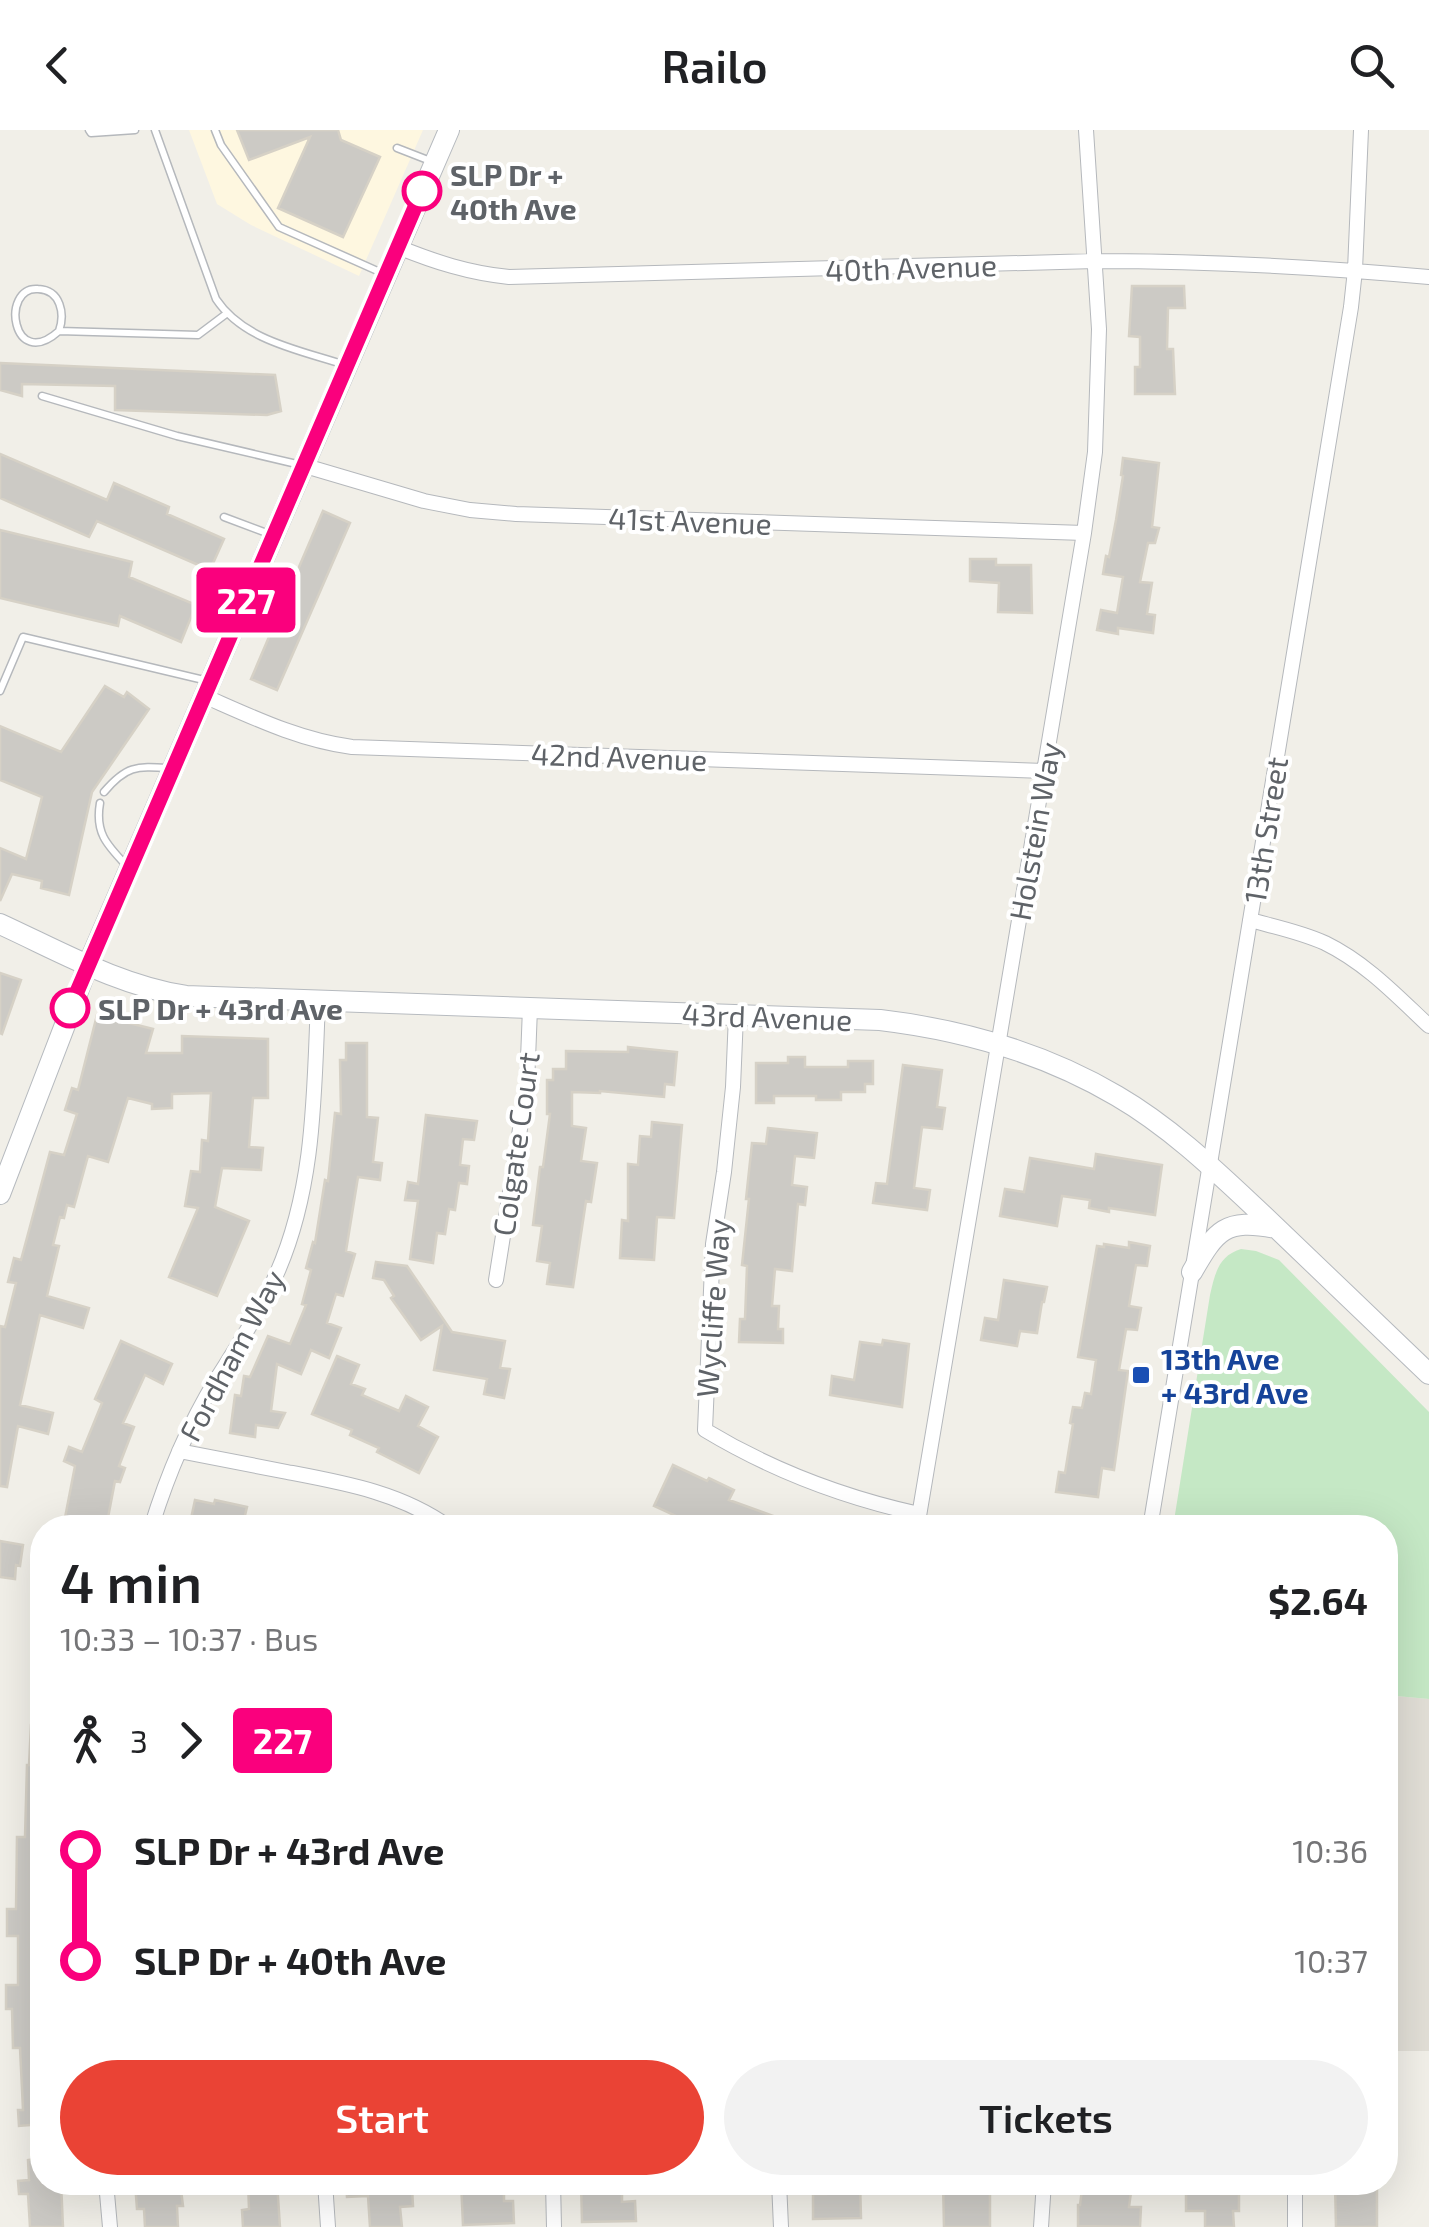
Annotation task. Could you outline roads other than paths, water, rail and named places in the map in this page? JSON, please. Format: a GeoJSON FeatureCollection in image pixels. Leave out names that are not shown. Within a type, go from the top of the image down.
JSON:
{"type":"FeatureCollection","features":[{"type":"Feature","properties":{"kind":"street"},"geometry":{"type":"LineString","coordinates":[[0,1194],[88,965],[449,130]]}},
{"type":"Feature","properties":{"kind":"street","name":"Holstein Way"},"geometry":{"type":"LineString","coordinates":[[919,1515],[1095,452],[1099,328],[1086,130]]}},
{"type":"Feature","properties":{"kind":"street","name":"13th Street"},"geometry":{"type":"LineString","coordinates":[[1152,1515],[1356,270],[1361,130]]}},
{"type":"Feature","properties":{"kind":"street","name":"40th Avenue"},"geometry":{"type":"LineString","coordinates":[[398,247],[449,267],[509,277],[1096,262],[1208,262],[1429,277]]}},
{"type":"Feature","properties":{"kind":"street","name":"41st Avenue"},"geometry":{"type":"LineString","coordinates":[[302,465],[424,501],[516,514],[1084,533]]}},
{"type":"Feature","properties":{"kind":"street","name":"42nd Avenue"},"geometry":{"type":"LineString","coordinates":[[207,689],[296,736],[352,747],[1044,771]]}},
{"type":"Feature","properties":{"kind":"street"},"geometry":{"type":"LineString","coordinates":[[1250,920],[1295,931],[1353,959],[1429,1026]]}},
{"type":"Feature","properties":{"kind":"street","name":"43rd Avenue"},"geometry":{"type":"LineString","coordinates":[[0,924],[128,983],[172,994],[880,1020],[932,1026],[998,1043],[1048,1062],[1118,1097],[1159,1124],[1210,1165],[1429,1374]]}},
{"type":"Feature","properties":{"kind":"street","name":"Fordham Way"},"geometry":{"type":"LineString","coordinates":[[156,1515],[179,1451],[265,1299],[292,1232],[309,1154],[318,1001]]}},
{"type":"Feature","properties":{"kind":"street","name":"Colgate Court"},"geometry":{"type":"LineString","coordinates":[[496,1280],[528,1084],[530,1008]]}},
{"type":"Feature","properties":{"kind":"street","name":"Wycliffe Way"},"geometry":{"type":"LineString","coordinates":[[736,1015],[731,1104],[713,1244],[705,1430],[801,1480],[902,1515]]}},
{"type":"Feature","properties":{"kind":"street"},"geometry":{"type":"LineString","coordinates":[[1192,1272],[1218,1232],[1244,1225],[1276,1228]]}},
{"type":"Feature","properties":{"kind":"street"},"geometry":{"type":"LineString","coordinates":[[179,1451],[373,1490],[433,1515]]}},
{"type":"Feature","properties":{"kind":"street"},"geometry":{"type":"LineString","coordinates":[[107,2195],[110,2227]]}},
{"type":"Feature","properties":{"kind":"street"},"geometry":{"type":"LineString","coordinates":[[326,2195],[328,2227]]}},
{"type":"Feature","properties":{"kind":"street"},"geometry":{"type":"LineString","coordinates":[[553,2195],[554,2227]]}},
{"type":"Feature","properties":{"kind":"street"},"geometry":{"type":"LineString","coordinates":[[780,2195],[781,2227]]}},
{"type":"Feature","properties":{"kind":"street"},"geometry":{"type":"LineString","coordinates":[[1041,2227],[1043,2195]]}},
{"type":"Feature","properties":{"kind":"street"},"geometry":{"type":"LineString","coordinates":[[1295,2195],[1295,2227]]}},
{"type":"Feature","properties":{"kind":"lane"},"geometry":{"type":"LineString","coordinates":[[88,130],[135,130]]}},
{"type":"Feature","properties":{"kind":"lane"},"geometry":{"type":"LineString","coordinates":[[155,130],[216,299],[226,314],[255,334],[346,366]]}},
{"type":"Feature","properties":{"kind":"lane"},"geometry":{"type":"LineString","coordinates":[[215,130],[221,145],[279,227],[386,275]]}},
{"type":"Feature","properties":{"kind":"lane"},"geometry":{"type":"LineString","coordinates":[[397,148],[434,163]]}},
{"type":"Feature","properties":{"kind":"lane"},"geometry":{"type":"LineString","coordinates":[[59,331],[63,318],[52,293],[38,289],[24,292],[14,301],[10,314],[12,328],[22,338],[35,342],[48,340],[59,331],[198,335],[226,314]]}},
{"type":"Feature","properties":{"kind":"lane"},"geometry":{"type":"LineString","coordinates":[[42,396],[177,436],[302,465]]}},
{"type":"Feature","properties":{"kind":"lane"},"geometry":{"type":"LineString","coordinates":[[224,517],[273,536]]}},
{"type":"Feature","properties":{"kind":"lane"},"geometry":{"type":"LineString","coordinates":[[0,691],[23,637],[207,689]]}},
{"type":"Feature","properties":{"kind":"lane"},"geometry":{"type":"LineString","coordinates":[[104,792],[117,776],[136,766],[173,768]]}},
{"type":"Feature","properties":{"kind":"lane"},"geometry":{"type":"LineString","coordinates":[[100,803],[103,840],[129,869]]}},
{"type":"Feature","properties":{"kind":"place","name":"SLP Dr + 40th Ave"},"geometry":{"type":"Point","coordinates":[422,191]}},
{"type":"Feature","properties":{"kind":"place","name":"SLP Dr + 43rd Ave"},"geometry":{"type":"Point","coordinates":[70,1008]}},
{"type":"Feature","properties":{"kind":"place","name":"13th Ave + 43rd Ave"},"geometry":{"type":"Point","coordinates":[1141,1375]}}]}
